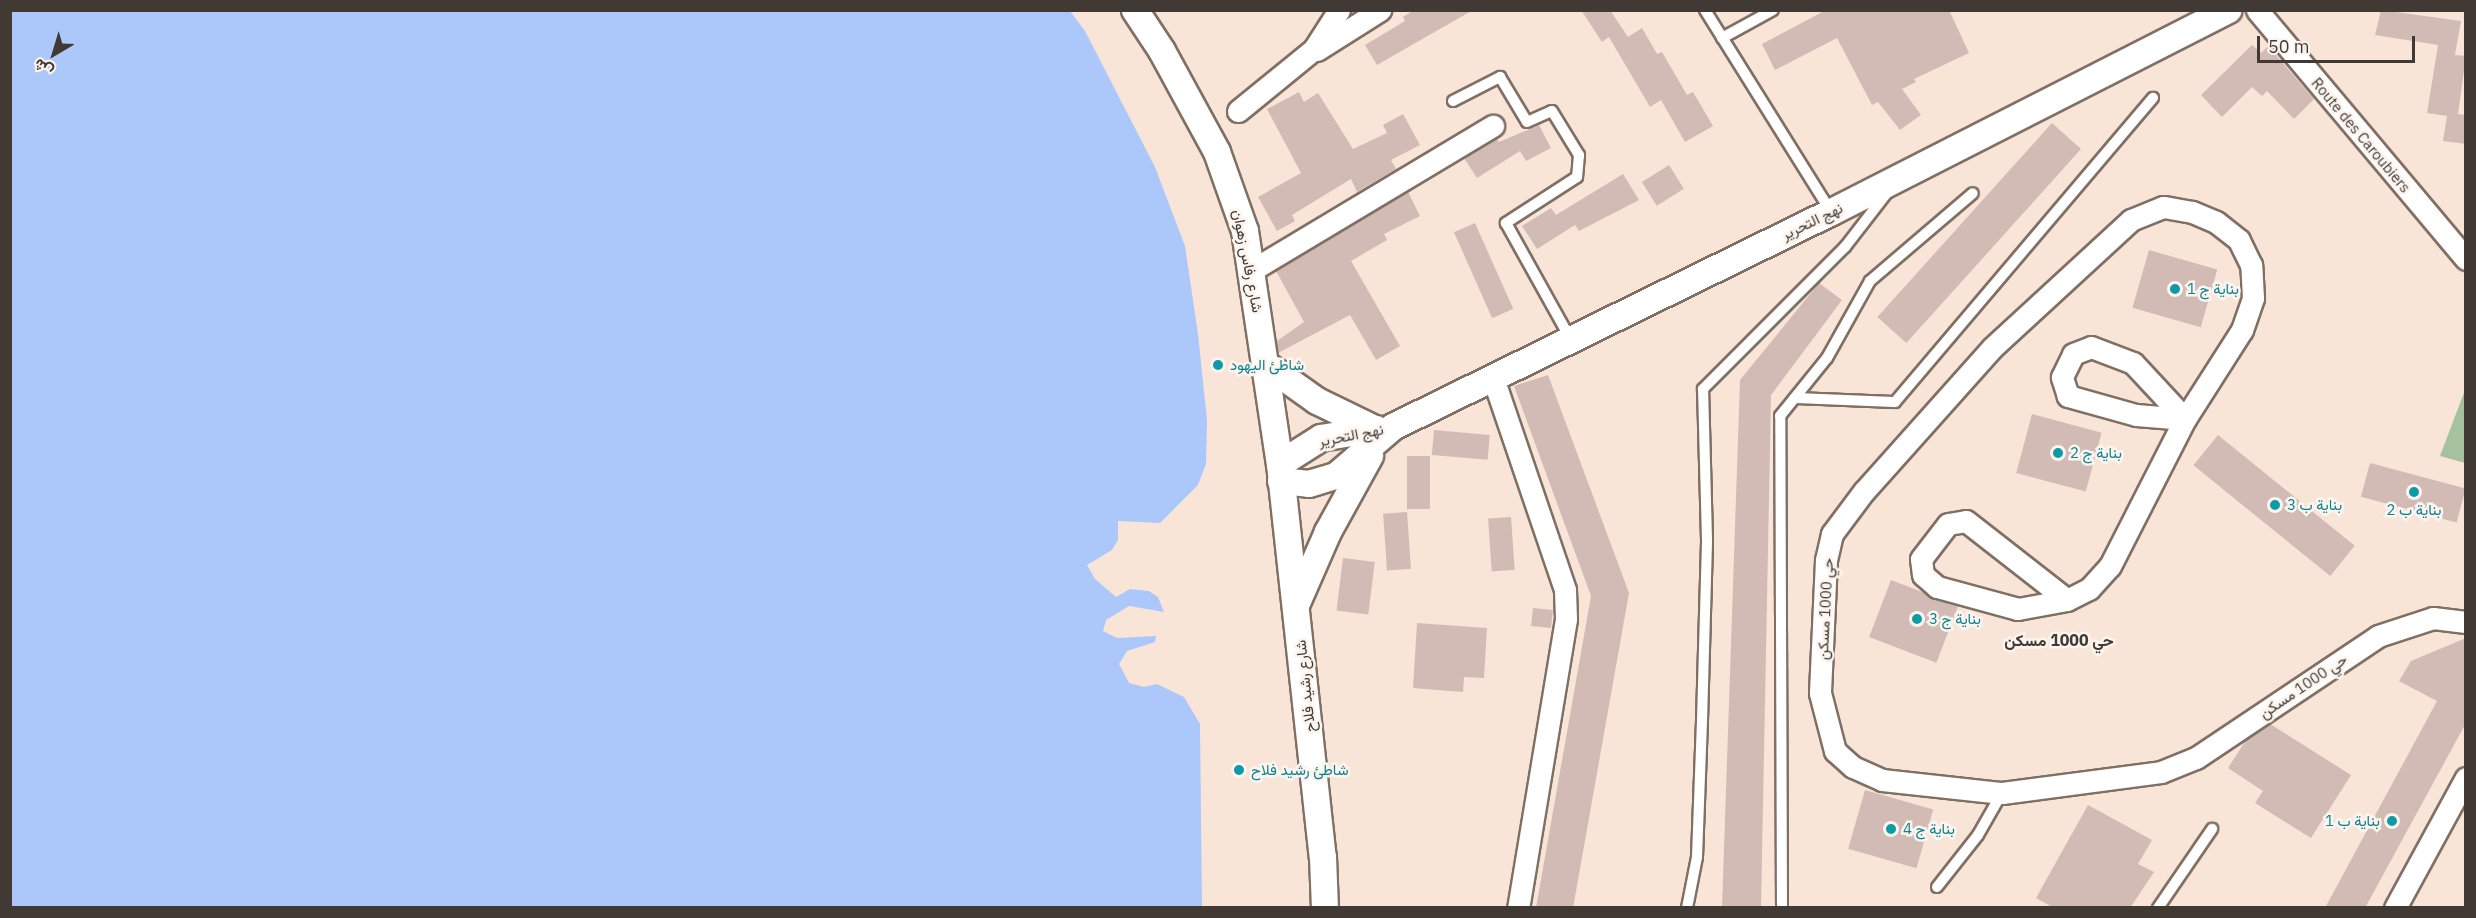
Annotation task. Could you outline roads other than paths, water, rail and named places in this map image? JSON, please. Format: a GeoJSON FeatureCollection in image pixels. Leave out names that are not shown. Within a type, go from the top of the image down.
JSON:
{"type":"FeatureCollection","features":[{"type":"Feature","properties":{"kind":"street","name":"شارع رفاس زهوان"},"geometry":{"type":"LineString","coordinates":[[1135,10],[1162,51],[1225,172],[1252,270],[1281,473]]}},
{"type":"Feature","properties":{"kind":"street"},"geometry":{"type":"LineString","coordinates":[[1238,111],[1314,49],[1339,10]]}},
{"type":"Feature","properties":{"kind":"street"},"geometry":{"type":"LineString","coordinates":[[1303,58],[1380,10]]}},
{"type":"Feature","properties":{"kind":"street","name":"نهج التحرير"},"geometry":{"type":"LineString","coordinates":[[1383,431],[1321,438],[1281,473],[1309,484],[1335,476],[1383,431],[1832,212],[2229,10]]}},
{"type":"Feature","properties":{"kind":"street","name":"Route des Caroubiers"},"geometry":{"type":"LineString","coordinates":[[2258,10],[2466,259]]}},
{"type":"Feature","properties":{"kind":"street"},"geometry":{"type":"LineString","coordinates":[[1252,270],[1493,126]]}},
{"type":"Feature","properties":{"kind":"street","name":"حي 1000 مسكن"},"geometry":{"type":"LineString","coordinates":[[2067,600],[1966,521],[1948,524],[1921,560],[1923,575],[1937,587],[2018,609],[2067,600],[2089,589],[2109,566],[2185,419],[2242,330],[2253,298],[2251,265],[2239,240],[2216,222],[2192,212],[2163,207],[2131,220],[1992,348],[1864,491],[1832,534],[1826,560],[1820,693],[1835,751],[1852,767],[1882,780],[2002,793],[2179,767],[2378,636],[2433,618],[2466,622]]}},
{"type":"Feature","properties":{"kind":"street"},"geometry":{"type":"LineString","coordinates":[[2091,347],[2133,363],[2185,419],[2136,415],[2068,396],[2062,377],[2073,354],[2091,347]]}},
{"type":"Feature","properties":{"kind":"street"},"geometry":{"type":"LineString","coordinates":[[1265,364],[1317,401],[1383,431],[1332,524],[1296,606]]}},
{"type":"Feature","properties":{"kind":"street"},"geometry":{"type":"LineString","coordinates":[[1492,378],[1565,590],[1566,619],[1518,908]]}},
{"type":"Feature","properties":{"kind":"street","name":"شارع رشيد فلاح"},"geometry":{"type":"LineString","coordinates":[[1281,473],[1323,857],[1324,908]]}},
{"type":"Feature","properties":{"kind":"street"},"geometry":{"type":"LineString","coordinates":[[2395,908],[2466,778]]}},
{"type":"Feature","properties":{"kind":"lane"},"geometry":{"type":"LineString","coordinates":[[1705,10],[1832,212]]}},
{"type":"Feature","properties":{"kind":"lane"},"geometry":{"type":"LineString","coordinates":[[1722,38],[1773,10]]}},
{"type":"Feature","properties":{"kind":"lane"},"geometry":{"type":"LineString","coordinates":[[1453,101],[1500,77],[1527,123],[1552,111],[1579,155],[1581,168],[1577,177],[1506,223],[1571,340]]}},
{"type":"Feature","properties":{"kind":"lane"},"geometry":{"type":"LineString","coordinates":[[1795,398],[1895,402],[2153,98]]}},
{"type":"Feature","properties":{"kind":"lane"},"geometry":{"type":"LineString","coordinates":[[1687,908],[1697,856],[1702,722],[1707,540],[1703,389],[1845,247],[1898,178]]}},
{"type":"Feature","properties":{"kind":"lane"},"geometry":{"type":"LineString","coordinates":[[1782,908],[1780,416],[1827,358],[1870,281],[1973,193]]}},
{"type":"Feature","properties":{"kind":"lane"},"geometry":{"type":"LineString","coordinates":[[1937,887],[1978,835],[2002,793]]}},
{"type":"Feature","properties":{"kind":"lane"},"geometry":{"type":"LineString","coordinates":[[2158,908],[2212,829]]}},
{"type":"Feature","properties":{"kind":"water"},"geometry":{"type":"Polygon","coordinates":[[[10,11],[1070,11],[1085,31],[1155,167],[1185,246],[1198,334],[1207,420],[1206,464],[1198,485],[1160,523],[1118,521],[1118,540],[1112,550],[1087,565],[1095,579],[1116,597],[1130,589],[1149,591],[1158,597],[1164,612],[1129,606],[1106,620],[1103,631],[1117,638],[1156,636],[1155,642],[1127,651],[1119,664],[1129,683],[1144,687],[1157,684],[1184,697],[1200,724],[1202,907],[11,907],[10,11]]]}},
{"type":"Feature","properties":{"kind":"place","name":"بناية ج 1"},"geometry":{"type":"Point","coordinates":[2175,289]}},
{"type":"Feature","properties":{"kind":"place","name":"شاطئ اليهود"},"geometry":{"type":"Point","coordinates":[1218,365]}},
{"type":"Feature","properties":{"kind":"place","name":"بناية ج 2"},"geometry":{"type":"Point","coordinates":[2058,453]}},
{"type":"Feature","properties":{"kind":"place","name":"بناية ب 2"},"geometry":{"type":"Point","coordinates":[2414,492]}},
{"type":"Feature","properties":{"kind":"place","name":"بناية ب 3"},"geometry":{"type":"Point","coordinates":[2275,505]}},
{"type":"Feature","properties":{"kind":"place","name":"بناية ج 3"},"geometry":{"type":"Point","coordinates":[1917,619]}},
{"type":"Feature","properties":{"kind":"place","name":"شاطئ رشيد فلاح"},"geometry":{"type":"Point","coordinates":[1239,770]}},
{"type":"Feature","properties":{"kind":"place","name":"بناية ب 1"},"geometry":{"type":"Point","coordinates":[2392,821]}},
{"type":"Feature","properties":{"kind":"place","name":"بناية ج 4"},"geometry":{"type":"Point","coordinates":[1891,829]}},
{"type":"Feature","properties":{"kind":"district","name":"حي 1000 مسكن"},"geometry":{"type":"Point","coordinates":[2059,640]}}]}
